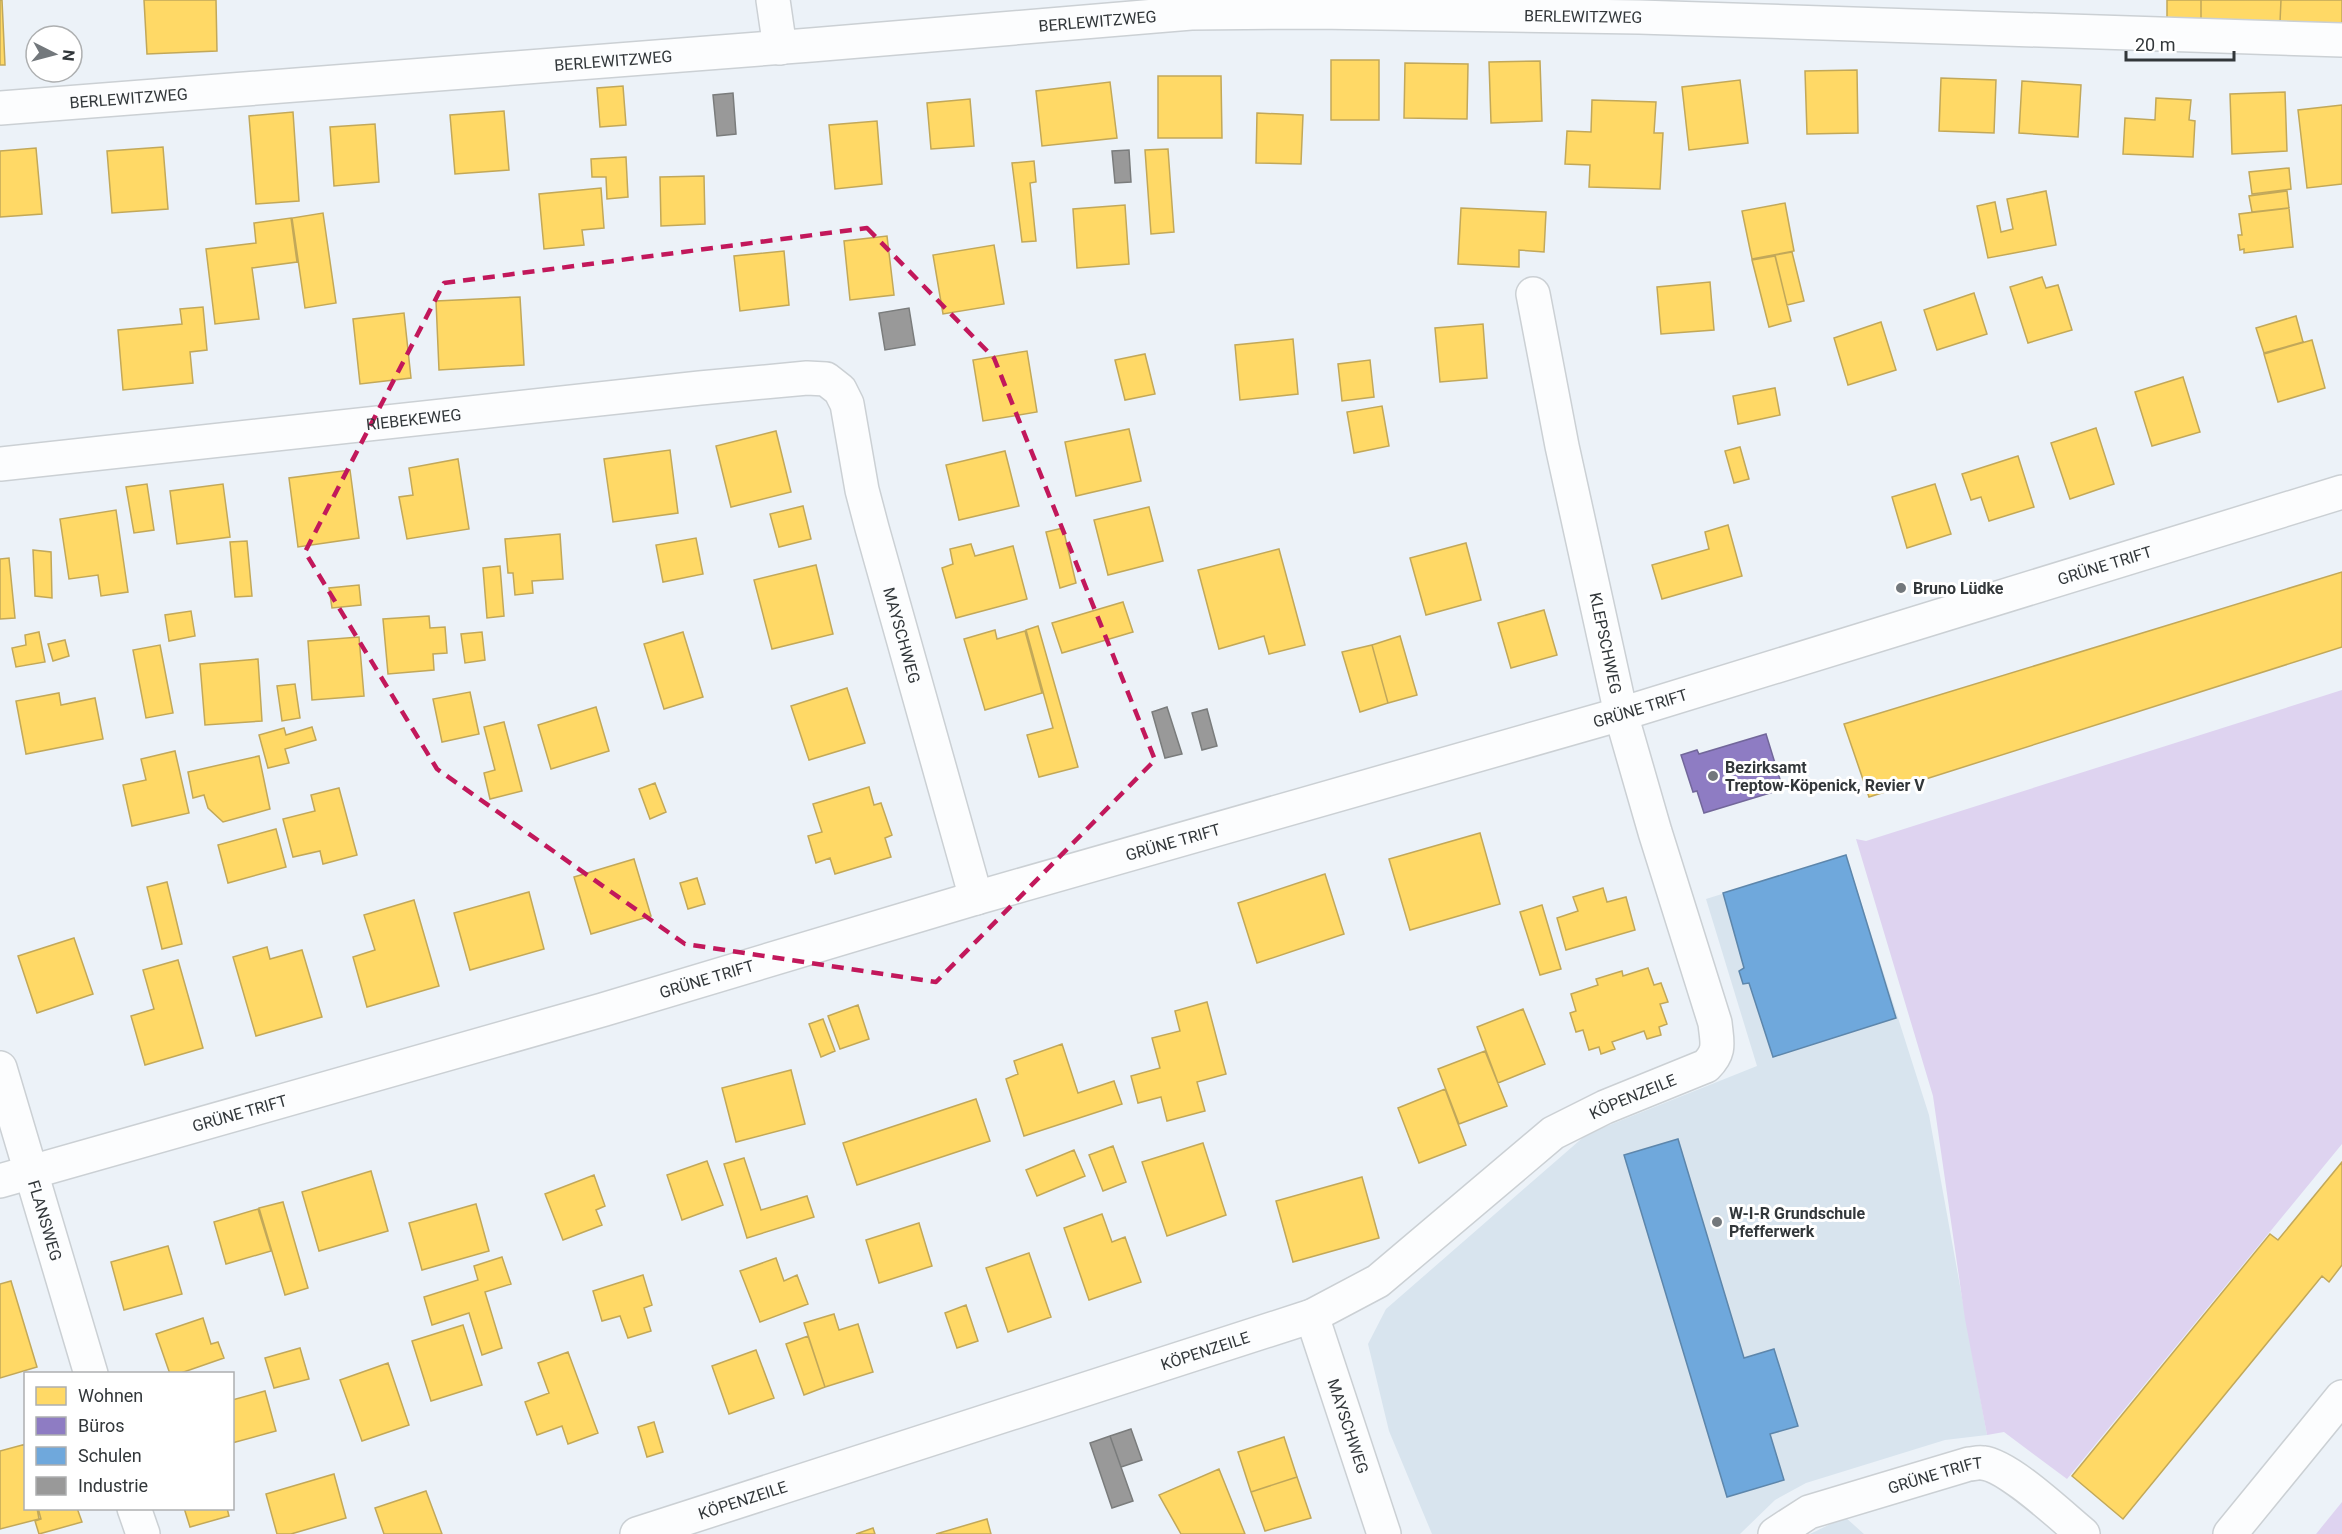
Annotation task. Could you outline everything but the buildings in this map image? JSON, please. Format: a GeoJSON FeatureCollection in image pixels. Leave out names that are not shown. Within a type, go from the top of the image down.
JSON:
{"type":"FeatureCollection","features":[{"type":"Feature","properties":{"kind":"street"},"geometry":{"type":"LineString","coordinates":[[773,0],[780,48]]}},
{"type":"Feature","properties":{"kind":"street","name":"BERLEWITZWEG"},"geometry":{"type":"LineString","coordinates":[[0,108],[780,48],[1191,13],[1316,12],[1639,17],[2342,40]]}},
{"type":"Feature","properties":{"kind":"street","name":"KLEPSCHWEG"},"geometry":{"type":"LineString","coordinates":[[1533,294],[1562,446],[1621,714],[1655,832],[1715,1023],[1718,1044],[1716,1056]]}},
{"type":"Feature","properties":{"kind":"street","name":"RIEBEKEWEG"},"geometry":{"type":"LineString","coordinates":[[0,464],[723,386],[793,379],[826,379]]}},
{"type":"Feature","properties":{"kind":"street","name":"MAYSCHWEG"},"geometry":{"type":"LineString","coordinates":[[826,379],[840,390],[847,404],[862,490],[976,898]]}},
{"type":"Feature","properties":{"kind":"street","name":"GRÜNE TRIFT"},"geometry":{"type":"LineString","coordinates":[[0,1181],[602,1010],[976,898],[1621,714],[2342,492]]}},
{"type":"Feature","properties":{"kind":"street","name":"KÖPENZEILE"},"geometry":{"type":"LineString","coordinates":[[637,1534],[1312,1316],[1378,1281],[1553,1132],[1605,1107],[1706,1066],[1716,1056]]}},
{"type":"Feature","properties":{"kind":"street","name":"FLANSWEG"},"geometry":{"type":"LineString","coordinates":[[0,1068],[90,1372]]}},
{"type":"Feature","properties":{"kind":"street","name":"MAYSCHWEG"},"geometry":{"type":"LineString","coordinates":[[1312,1316],[1383,1534]]}},
{"type":"Feature","properties":{"kind":"street"},"geometry":{"type":"LineString","coordinates":[[2230,1534],[2342,1397]]}},
{"type":"Feature","properties":{"kind":"street","name":"GRÜNE TRIFT"},"geometry":{"type":"LineString","coordinates":[[1775,1534],[1809,1512],[1957,1467],[1982,1463],[1991,1465],[2018,1481],[2083,1534]]}},
{"type":"Feature","properties":{"kind":"street"},"geometry":{"type":"LineString","coordinates":[[134,1510],[143,1534]]}},
{"type":"Feature","properties":{"kind":"highlighted area"},"geometry":{"type":"Polygon","coordinates":[[[867,228],[994,358],[1155,760],[936,982],[685,944],[437,769],[305,552],[444,283],[867,228]]]}},
{"type":"Feature","properties":{"kind":"shaded area"},"geometry":{"type":"Polygon","coordinates":[[[2342,690],[2342,1144],[2067,1479],[2004,1432],[1987,1435],[1965,1319],[1933,1096],[1856,839],[1866,841],[2342,690]]]}},
{"type":"Feature","properties":{"kind":"shaded area","name":"W-I-R Grundschule Pfefferwerk"},"geometry":{"type":"Polygon","coordinates":[[[1846,855],[1929,1115],[1987,1435],[1945,1440],[1806,1483],[1775,1500],[1740,1534],[1432,1534],[1389,1431],[1368,1344],[1386,1309],[1587,1134],[1757,1066],[1706,899],[1846,855]]]}},
{"type":"Feature","properties":{"kind":"shaded area"},"geometry":{"type":"Polygon","coordinates":[[[2342,1502],[2342,1534],[2316,1534],[2342,1502]]]}},
{"type":"Feature","properties":{"kind":"shaded area"},"geometry":{"type":"Polygon","coordinates":[[[1845,1517],[1864,1534],[1810,1534],[1845,1517]]]}},
{"type":"Feature","properties":{"kind":"place","name":"Bruno Lüdke"},"geometry":{"type":"Point","coordinates":[1901,588]}},
{"type":"Feature","properties":{"kind":"place","name":"Bezirksamt Treptow-Köpenick, Revier V"},"geometry":{"type":"Point","coordinates":[1713,776]}},
{"type":"Feature","properties":{"kind":"place","name":"W-I-R Grundschule Pfefferwerk"},"geometry":{"type":"Point","coordinates":[1717,1222]}}]}
